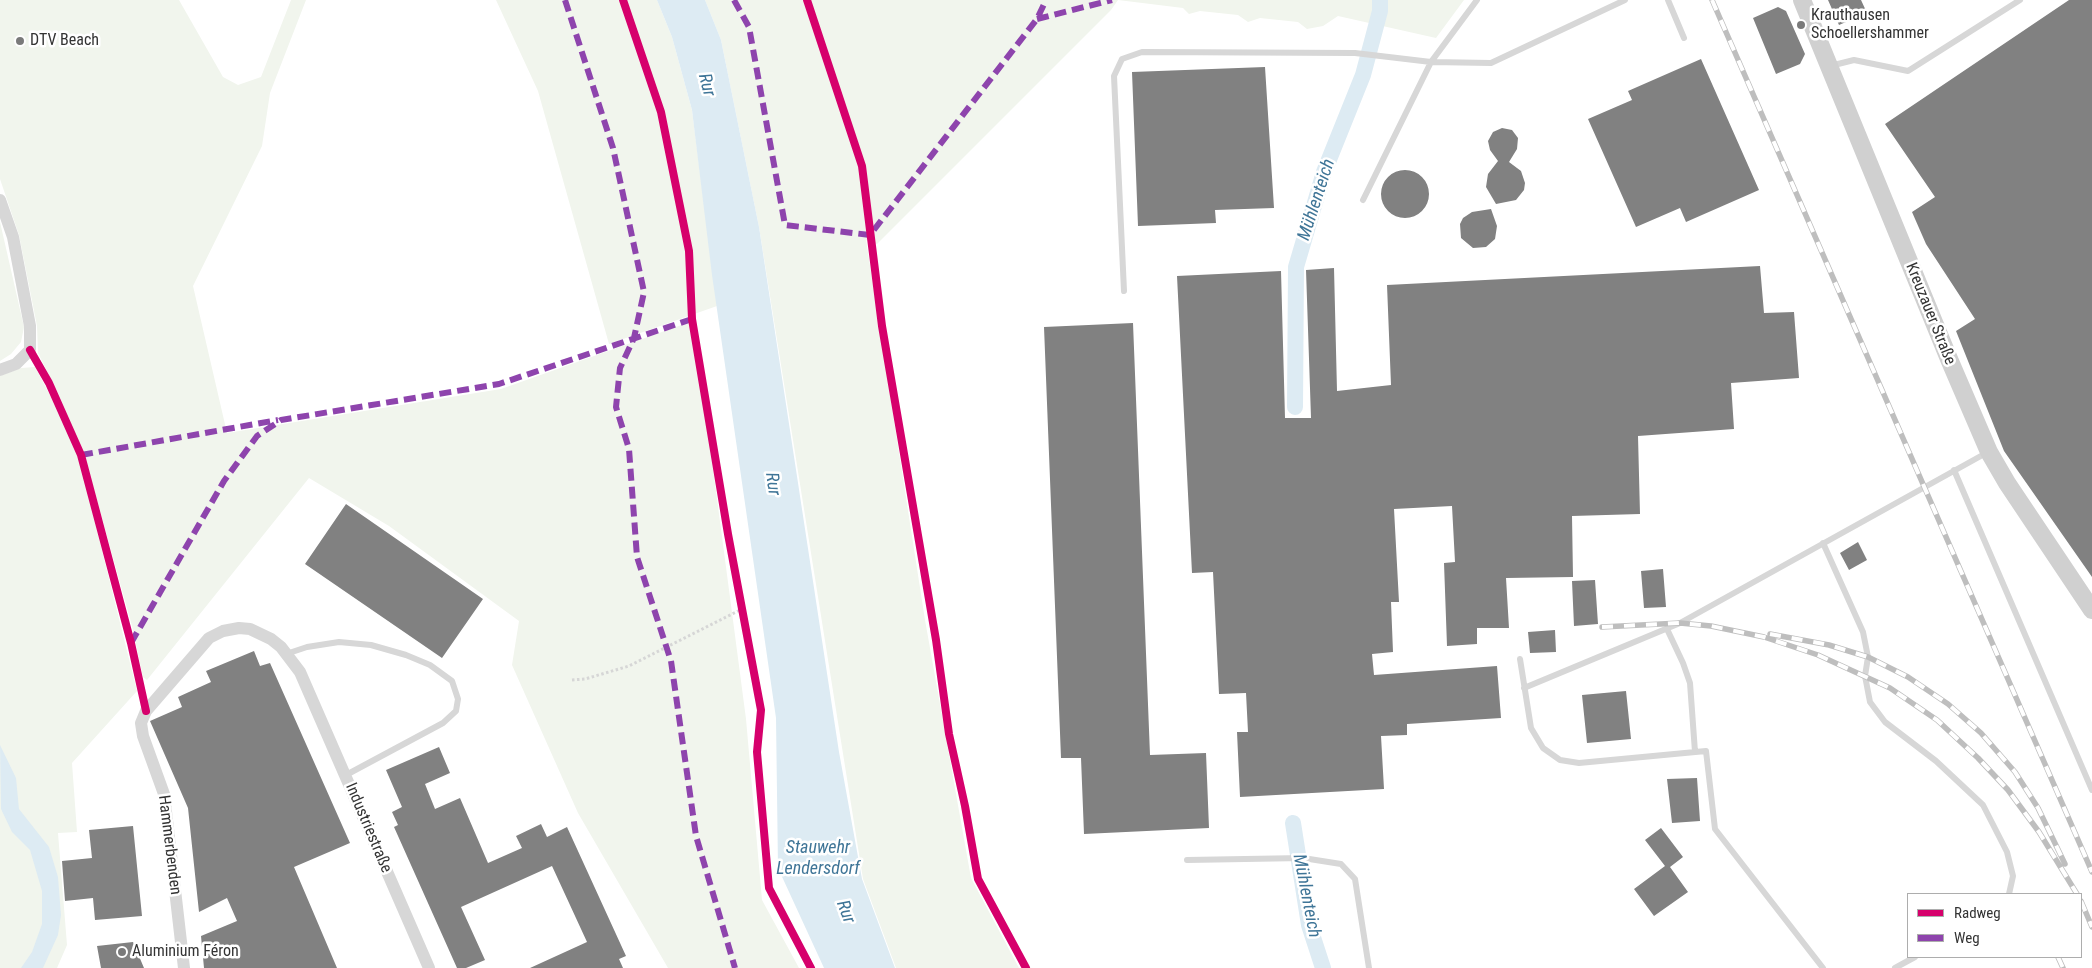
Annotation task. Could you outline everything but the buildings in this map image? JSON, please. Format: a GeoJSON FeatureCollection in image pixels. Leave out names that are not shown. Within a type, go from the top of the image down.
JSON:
{"type":"FeatureCollection","features":[{"type":"Feature","properties":{"kind":"main road","name":"Kreuzauer Straße"},"geometry":{"type":"LineString","coordinates":[[1802,0],[1948,359],[1989,452],[2006,483],[2092,610]]}},
{"type":"Feature","properties":{"kind":"street"},"geometry":{"type":"LineString","coordinates":[[0,200],[13,237],[30,326],[30,350],[16,364],[0,370]]}},
{"type":"Feature","properties":{"kind":"street","name":"Hammerbenden"},"geometry":{"type":"LineString","coordinates":[[184,968],[164,794],[143,736],[141,724],[146,712],[210,638],[223,631],[239,628],[250,629],[271,639],[300,672],[308,687]]}},
{"type":"Feature","properties":{"kind":"street","name":"Industriestraße"},"geometry":{"type":"LineString","coordinates":[[308,687],[429,968]]}},
{"type":"Feature","properties":{"kind":"lane"},"geometry":{"type":"LineString","coordinates":[[1363,200],[1431,62],[1478,0]]}},
{"type":"Feature","properties":{"kind":"lane"},"geometry":{"type":"LineString","coordinates":[[1124,291],[1114,76],[1122,59],[1142,52],[1355,53],[1431,62],[1491,63],[1625,0]]}},
{"type":"Feature","properties":{"kind":"lane"},"geometry":{"type":"LineString","coordinates":[[1668,0],[1684,38]]}},
{"type":"Feature","properties":{"kind":"lane"},"geometry":{"type":"LineString","coordinates":[[1829,66],[1854,60],[1908,71],[2020,0]]}},
{"type":"Feature","properties":{"kind":"lane"},"geometry":{"type":"LineString","coordinates":[[1524,688],[1668,629],[1989,452]]}},
{"type":"Feature","properties":{"kind":"lane"},"geometry":{"type":"LineString","coordinates":[[1954,470],[2092,790]]}},
{"type":"Feature","properties":{"kind":"lane"},"geometry":{"type":"LineString","coordinates":[[1823,543],[1863,632],[1868,657],[1865,676],[1870,702],[1885,722],[1936,762],[1983,805],[2007,852],[2013,876],[2009,893]]}},
{"type":"Feature","properties":{"kind":"lane"},"geometry":{"type":"LineString","coordinates":[[1668,629],[1690,683],[1695,752]]}},
{"type":"Feature","properties":{"kind":"lane"},"geometry":{"type":"LineString","coordinates":[[286,654],[307,647],[339,642],[371,645],[406,655],[430,665],[452,681],[458,698],[456,711],[443,723],[346,775]]}},
{"type":"Feature","properties":{"kind":"lane"},"geometry":{"type":"LineString","coordinates":[[1520,659],[1531,728],[1543,748],[1560,760],[1579,763],[1706,751],[1715,829],[1823,968]]}},
{"type":"Feature","properties":{"kind":"lane"},"geometry":{"type":"LineString","coordinates":[[1187,860],[1303,858],[1341,864],[1355,879],[1368,968]]}},
{"type":"Feature","properties":{"kind":"lane"},"geometry":{"type":"LineString","coordinates":[[1895,968],[1913,958]]}},
{"type":"Feature","properties":{"kind":"path"},"geometry":{"type":"LineString","coordinates":[[572,680],[585,679],[628,666],[742,609]]}},
{"type":"Feature","properties":{"kind":"shaded area"},"geometry":{"type":"Polygon","coordinates":[[[0,0],[179,0],[223,77],[238,85],[261,77],[291,0],[306,0],[270,93],[262,146],[193,286],[227,433],[501,389],[690,322],[714,476],[746,719],[762,900],[799,968],[668,968],[578,813],[512,665],[519,621],[389,526],[309,478],[147,680],[143,677],[132,626],[85,457],[59,395],[38,353],[37,326],[19,235],[0,179],[0,0]]]}},
{"type":"Feature","properties":{"kind":"shaded area"},"geometry":{"type":"Polygon","coordinates":[[[496,0],[657,0],[672,37],[692,110],[717,306],[609,344],[538,91],[496,0]]]}},
{"type":"Feature","properties":{"kind":"shaded area"},"geometry":{"type":"Polygon","coordinates":[[[705,0],[1118,0],[1111,10],[877,244],[866,240],[925,620],[971,878],[1019,968],[896,968],[863,879],[759,227],[721,40],[705,0]]]}},
{"type":"Feature","properties":{"kind":"shaded area"},"geometry":{"type":"Polygon","coordinates":[[[1118,0],[1464,0],[1436,38],[1338,16],[1323,26],[1307,29],[1298,22],[1260,18],[1248,22],[1238,15],[1200,11],[1189,14],[1183,8],[1118,0]]]}},
{"type":"Feature","properties":{"kind":"shaded area"},"geometry":{"type":"Polygon","coordinates":[[[0,222],[24,327],[21,342],[11,354],[0,361],[0,222]]]}},
{"type":"Feature","properties":{"kind":"shaded area"},"geometry":{"type":"Polygon","coordinates":[[[35,367],[79,458],[137,691],[72,763],[77,832],[58,833],[67,945],[57,968],[0,968],[0,376],[21,368],[35,367]]]}},
{"type":"Feature","properties":{"kind":"water","name":"Stauwehr Lendersdorf"},"geometry":{"type":"Polygon","coordinates":[[[657,0],[705,0],[721,40],[759,227],[839,752],[862,879],[895,968],[824,968],[778,868],[776,718],[712,275],[692,110],[672,37],[657,0]]]}},
{"type":"Feature","properties":{"kind":"water"},"geometry":{"type":"Polygon","coordinates":[[[0,745],[16,778],[19,809],[49,847],[58,877],[61,915],[58,935],[43,968],[21,968],[32,952],[42,924],[42,891],[30,850],[12,832],[1,809],[0,745]]]}},
{"type":"Feature","properties":{"kind":"waterway","name":"Mühlenteich"},"geometry":{"type":"LineString","coordinates":[[1295,407],[1296,267],[1324,172],[1363,75],[1380,11],[1380,0]]}},
{"type":"Feature","properties":{"kind":"waterway","name":"Mühlenteich"},"geometry":{"type":"LineString","coordinates":[[1293,823],[1309,925],[1323,968]]}},
{"type":"Feature","properties":{"kind":"railway"},"geometry":{"type":"LineString","coordinates":[[1712,0],[2092,872]]}},
{"type":"Feature","properties":{"kind":"railway"},"geometry":{"type":"LineString","coordinates":[[1602,627],[1680,623],[1711,626],[1764,637],[1818,655],[1890,688],[1937,720],[1978,758],[2008,790],[2039,832],[2076,893]]}},
{"type":"Feature","properties":{"kind":"railway"},"geometry":{"type":"LineString","coordinates":[[1770,634],[1829,645],[1868,657],[1908,677],[1948,704],[1981,733],[2015,772],[2038,808],[2065,864]]}},
{"type":"Feature","properties":{"kind":"railway"},"geometry":{"type":"LineString","coordinates":[[2082,903],[2092,927]]}},
{"type":"Feature","properties":{"kind":"railway"},"geometry":{"type":"LineString","coordinates":[[2058,958],[2063,968]]}},
{"type":"Feature","properties":{"kind":"marked path"},"geometry":{"type":"LineString","coordinates":[[565,0],[613,148],[644,292],[634,338],[620,368],[616,407],[629,449],[637,557],[671,661],[696,836],[735,968]]}},
{"type":"Feature","properties":{"kind":"marked path"},"geometry":{"type":"LineString","coordinates":[[734,0],[749,27],[785,225],[870,235],[1037,19],[1046,0]]}},
{"type":"Feature","properties":{"kind":"marked path"},"geometry":{"type":"LineString","coordinates":[[1037,19],[1112,0]]}},
{"type":"Feature","properties":{"kind":"marked path"},"geometry":{"type":"LineString","coordinates":[[131,643],[224,481],[257,436],[281,420],[499,384],[692,319]]}},
{"type":"Feature","properties":{"kind":"marked path"},"geometry":{"type":"LineString","coordinates":[[81,455],[278,420]]}},
{"type":"Feature","properties":{"kind":"cycle path"},"geometry":{"type":"LineString","coordinates":[[623,0],[661,112],[689,251],[692,319],[728,534],[761,710],[757,752],[769,888],[811,968]]}},
{"type":"Feature","properties":{"kind":"cycle path"},"geometry":{"type":"LineString","coordinates":[[807,0],[862,166],[882,326],[936,640],[949,734],[965,806],[978,879],[1026,968]]}},
{"type":"Feature","properties":{"kind":"cycle path"},"geometry":{"type":"LineString","coordinates":[[30,350],[49,383],[81,455],[131,643],[146,711]]}},
{"type":"Feature","properties":{"kind":"place","name":"Krauthausen Schoellershammer"},"geometry":{"type":"Point","coordinates":[1801,25]}},
{"type":"Feature","properties":{"kind":"place","name":"DTV Beach"},"geometry":{"type":"Point","coordinates":[20,41]}},
{"type":"Feature","properties":{"kind":"place","name":"Aluminium Féron"},"geometry":{"type":"Point","coordinates":[122,952]}},
{"type":"Feature","properties":{"kind":"water label","name":"Rur"},"geometry":{"type":"Point","coordinates":[706,85]}},
{"type":"Feature","properties":{"kind":"water label","name":"Rur"},"geometry":{"type":"Point","coordinates":[772,484]}},
{"type":"Feature","properties":{"kind":"water label","name":"Rur"},"geometry":{"type":"Point","coordinates":[845,912]}}]}
